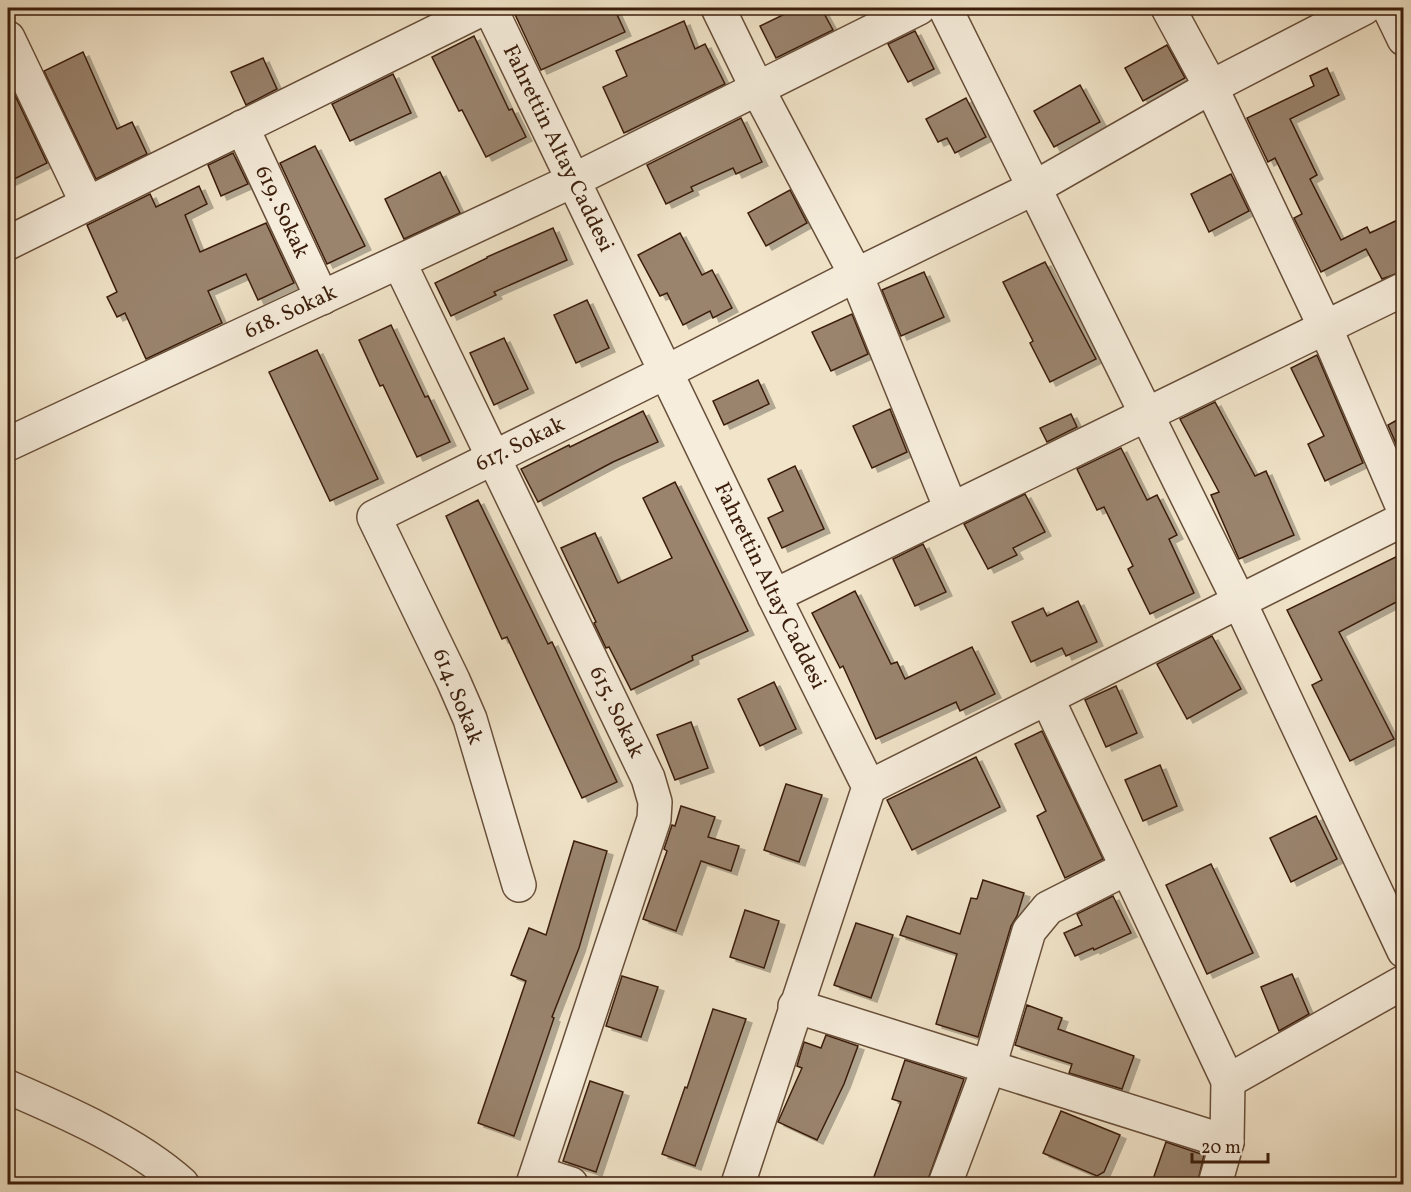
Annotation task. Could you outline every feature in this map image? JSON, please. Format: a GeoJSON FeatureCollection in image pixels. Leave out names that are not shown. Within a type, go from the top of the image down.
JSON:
{"type":"FeatureCollection","features":[{"type":"Feature","properties":{"kind":"street"},"geometry":{"type":"LineString","coordinates":[[8,243],[484,8]]}},
{"type":"Feature","properties":{"kind":"street","name":"Fahrettin Altay Caddesi"},"geometry":{"type":"LineString","coordinates":[[490,8],[774,596],[869,787]]}},
{"type":"Feature","properties":{"kind":"street"},"geometry":{"type":"LineString","coordinates":[[718,8],[856,275],[951,509]]}},
{"type":"Feature","properties":{"kind":"street","name":"618. Sokak"},"geometry":{"type":"LineString","coordinates":[[8,444],[574,180],[919,8]]}},
{"type":"Feature","properties":{"kind":"street"},"geometry":{"type":"LineString","coordinates":[[945,8],[1239,601],[1404,951]]}},
{"type":"Feature","properties":{"kind":"street"},"geometry":{"type":"LineString","coordinates":[[1168,8],[1210,87],[1325,327],[1404,510]]}},
{"type":"Feature","properties":{"kind":"street","name":"617. Sokak"},"geometry":{"type":"LineString","coordinates":[[374,517],[1034,188],[1210,87],[1364,8]]}},
{"type":"Feature","properties":{"kind":"street"},"geometry":{"type":"LineString","coordinates":[[1389,8],[1404,39]]}},
{"type":"Feature","properties":{"kind":"street"},"geometry":{"type":"LineString","coordinates":[[8,38],[87,203]]}},
{"type":"Feature","properties":{"kind":"street","name":"619. Sokak"},"geometry":{"type":"LineString","coordinates":[[242,127],[322,298]]}},
{"type":"Feature","properties":{"kind":"street","name":"615. Sokak"},"geometry":{"type":"LineString","coordinates":[[399,262],[495,456],[648,778],[655,802],[654,819],[535,1179]]}},
{"type":"Feature","properties":{"kind":"street"},"geometry":{"type":"LineString","coordinates":[[774,596],[1404,289]]}},
{"type":"Feature","properties":{"kind":"street","name":"614. Sokak"},"geometry":{"type":"LineString","coordinates":[[374,517],[470,719],[519,885]]}},
{"type":"Feature","properties":{"kind":"street"},"geometry":{"type":"LineString","coordinates":[[738,1185],[795,1006],[869,787],[1404,519]]}},
{"type":"Feature","properties":{"kind":"street"},"geometry":{"type":"LineString","coordinates":[[1047,698],[1228,1081],[1227,1142],[1215,1185]]}},
{"type":"Feature","properties":{"kind":"street"},"geometry":{"type":"LineString","coordinates":[[945,1185],[988,1067],[1029,931],[1048,909],[1127,868]]}},
{"type":"Feature","properties":{"kind":"street"},"geometry":{"type":"LineString","coordinates":[[1228,1081],[1404,982]]}},
{"type":"Feature","properties":{"kind":"street"},"geometry":{"type":"LineString","coordinates":[[795,1006],[1227,1142]]}},
{"type":"Feature","properties":{"kind":"street"},"geometry":{"type":"LineString","coordinates":[[8,1087],[123,1142],[170,1173],[183,1185]]}},
{"type":"Feature","properties":{"kind":"street"},"geometry":{"type":"LineString","coordinates":[[535,1179],[571,1185]]}},
{"type":"Feature","properties":{"kind":"building"},"geometry":{"type":"Polygon","coordinates":[[[512,8],[614,8],[625,32],[541,70],[512,8]]]}},
{"type":"Feature","properties":{"kind":"building"},"geometry":{"type":"Polygon","coordinates":[[[797,8],[821,8],[833,30],[776,58],[760,26],[797,8]]]}},
{"type":"Feature","properties":{"kind":"building"},"geometry":{"type":"Polygon","coordinates":[[[684,21],[695,49],[705,44],[725,84],[624,133],[603,87],[627,76],[616,51],[684,21]]]}},
{"type":"Feature","properties":{"kind":"building"},"geometry":{"type":"Polygon","coordinates":[[[915,31],[934,69],[908,82],[888,44],[915,31]]]}},
{"type":"Feature","properties":{"kind":"building"},"geometry":{"type":"Polygon","coordinates":[[[474,36],[509,110],[512,109],[526,137],[486,157],[462,110],[459,111],[432,57],[474,36]]]}},
{"type":"Feature","properties":{"kind":"building"},"geometry":{"type":"Polygon","coordinates":[[[1167,45],[1185,78],[1143,101],[1125,68],[1167,45]]]}},
{"type":"Feature","properties":{"kind":"building"},"geometry":{"type":"Polygon","coordinates":[[[83,52],[117,129],[132,122],[147,154],[96,179],[44,71],[83,52]]]}},
{"type":"Feature","properties":{"kind":"building"},"geometry":{"type":"Polygon","coordinates":[[[263,58],[277,89],[246,105],[231,72],[263,58]]]}},
{"type":"Feature","properties":{"kind":"building"},"geometry":{"type":"Polygon","coordinates":[[[1327,68],[1339,95],[1290,119],[1317,175],[1310,179],[1341,240],[1367,227],[1370,233],[1404,217],[1404,271],[1382,279],[1366,249],[1321,272],[1294,218],[1302,214],[1275,158],[1268,162],[1247,118],[1314,86],[1310,76],[1327,68]]]}},
{"type":"Feature","properties":{"kind":"building"},"geometry":{"type":"Polygon","coordinates":[[[393,74],[411,113],[350,141],[332,104],[393,74]]]}},
{"type":"Feature","properties":{"kind":"building"},"geometry":{"type":"Polygon","coordinates":[[[1080,85],[1100,122],[1054,147],[1034,111],[1080,85]]]}},
{"type":"Feature","properties":{"kind":"building"},"geometry":{"type":"Polygon","coordinates":[[[11,87],[47,163],[8,182],[8,89],[11,87]]]}},
{"type":"Feature","properties":{"kind":"building"},"geometry":{"type":"Polygon","coordinates":[[[966,98],[986,137],[955,153],[947,138],[938,142],[926,119],[966,98]]]}},
{"type":"Feature","properties":{"kind":"building"},"geometry":{"type":"Polygon","coordinates":[[[741,118],[762,162],[736,174],[733,168],[691,187],[693,191],[666,204],[647,165],[741,118]]]}},
{"type":"Feature","properties":{"kind":"building"},"geometry":{"type":"Polygon","coordinates":[[[315,146],[365,246],[327,264],[280,163],[315,146]]]}},
{"type":"Feature","properties":{"kind":"building"},"geometry":{"type":"Polygon","coordinates":[[[233,153],[248,184],[221,196],[208,165],[233,153]]]}},
{"type":"Feature","properties":{"kind":"building"},"geometry":{"type":"Polygon","coordinates":[[[440,172],[460,213],[404,239],[385,199],[440,172]]]}},
{"type":"Feature","properties":{"kind":"building"},"geometry":{"type":"Polygon","coordinates":[[[1231,174],[1249,211],[1209,232],[1191,194],[1231,174]]]}},
{"type":"Feature","properties":{"kind":"building"},"geometry":{"type":"Polygon","coordinates":[[[199,186],[207,204],[185,215],[200,252],[266,223],[294,283],[258,300],[246,274],[208,291],[222,323],[146,359],[125,313],[117,317],[107,297],[117,292],[87,225],[150,194],[156,207],[199,186]]]}},
{"type":"Feature","properties":{"kind":"building"},"geometry":{"type":"Polygon","coordinates":[[[790,190],[807,223],[766,246],[748,213],[790,190]]]}},
{"type":"Feature","properties":{"kind":"building"},"geometry":{"type":"Polygon","coordinates":[[[553,228],[567,260],[494,292],[496,295],[451,316],[435,283],[553,228]]]}},
{"type":"Feature","properties":{"kind":"building"},"geometry":{"type":"Polygon","coordinates":[[[680,233],[702,275],[712,270],[732,308],[713,318],[710,311],[683,325],[667,293],[660,296],[638,255],[680,233]]]}},
{"type":"Feature","properties":{"kind":"building"},"geometry":{"type":"Polygon","coordinates":[[[1045,262],[1096,359],[1050,382],[1030,343],[1033,341],[1003,282],[1045,262]]]}},
{"type":"Feature","properties":{"kind":"building"},"geometry":{"type":"Polygon","coordinates":[[[924,272],[944,317],[901,336],[882,290],[924,272]]]}},
{"type":"Feature","properties":{"kind":"building"},"geometry":{"type":"Polygon","coordinates":[[[587,300],[609,348],[576,363],[554,315],[587,300]]]}},
{"type":"Feature","properties":{"kind":"building"},"geometry":{"type":"Polygon","coordinates":[[[852,314],[868,354],[831,371],[812,332],[852,314]]]}},
{"type":"Feature","properties":{"kind":"building"},"geometry":{"type":"Polygon","coordinates":[[[391,325],[425,397],[428,396],[450,442],[417,457],[359,340],[391,325]]]}},
{"type":"Feature","properties":{"kind":"building"},"geometry":{"type":"Polygon","coordinates":[[[504,338],[528,389],[494,405],[470,353],[504,338]]]}},
{"type":"Feature","properties":{"kind":"building"},"geometry":{"type":"Polygon","coordinates":[[[317,350],[378,479],[330,501],[269,372],[317,350]]]}},
{"type":"Feature","properties":{"kind":"building"},"geometry":{"type":"Polygon","coordinates":[[[1317,355],[1363,463],[1325,481],[1308,444],[1324,436],[1291,368],[1317,355]]]}},
{"type":"Feature","properties":{"kind":"building"},"geometry":{"type":"Polygon","coordinates":[[[758,380],[769,404],[724,425],[713,401],[758,380]]]}},
{"type":"Feature","properties":{"kind":"building"},"geometry":{"type":"Polygon","coordinates":[[[1215,402],[1255,476],[1266,471],[1294,535],[1239,559],[1211,495],[1219,492],[1180,419],[1215,402]]]}},
{"type":"Feature","properties":{"kind":"building"},"geometry":{"type":"Polygon","coordinates":[[[890,409],[907,452],[872,468],[853,426],[890,409]]]}},
{"type":"Feature","properties":{"kind":"building"},"geometry":{"type":"Polygon","coordinates":[[[643,411],[658,442],[613,462],[538,502],[521,469],[643,411]]]}},
{"type":"Feature","properties":{"kind":"building"},"geometry":{"type":"Polygon","coordinates":[[[1071,414],[1077,427],[1047,442],[1040,428],[1071,414]]]}},
{"type":"Feature","properties":{"kind":"building"},"geometry":{"type":"Polygon","coordinates":[[[1404,416],[1404,443],[1397,446],[1388,425],[1404,416]]]}},
{"type":"Feature","properties":{"kind":"building"},"geometry":{"type":"Polygon","coordinates":[[[1121,448],[1147,500],[1157,495],[1177,535],[1169,539],[1194,593],[1150,614],[1128,569],[1133,566],[1104,507],[1097,510],[1077,469],[1121,448]]]}},
{"type":"Feature","properties":{"kind":"building"},"geometry":{"type":"Polygon","coordinates":[[[795,466],[824,529],[782,548],[768,518],[783,511],[768,479],[795,466]]]}},
{"type":"Feature","properties":{"kind":"building"},"geometry":{"type":"Polygon","coordinates":[[[675,482],[748,631],[692,656],[693,660],[631,690],[609,647],[606,648],[561,548],[595,533],[618,583],[672,558],[643,498],[675,482]]]}},
{"type":"Feature","properties":{"kind":"building"},"geometry":{"type":"Polygon","coordinates":[[[1025,494],[1045,532],[1013,548],[1017,555],[988,569],[964,524],[1025,494]]]}},
{"type":"Feature","properties":{"kind":"building"},"geometry":{"type":"Polygon","coordinates":[[[478,500],[548,644],[552,642],[617,782],[582,798],[507,637],[502,639],[446,516],[478,500]]]}},
{"type":"Feature","properties":{"kind":"building"},"geometry":{"type":"Polygon","coordinates":[[[923,544],[946,592],[915,606],[893,559],[923,544]]]}},
{"type":"Feature","properties":{"kind":"building"},"geometry":{"type":"Polygon","coordinates":[[[1404,553],[1404,598],[1339,632],[1394,739],[1350,761],[1312,685],[1322,680],[1287,610],[1404,553]]]}},
{"type":"Feature","properties":{"kind":"building"},"geometry":{"type":"Polygon","coordinates":[[[855,591],[891,664],[897,662],[905,679],[972,647],[995,694],[960,711],[956,702],[876,739],[843,666],[840,668],[812,613],[855,591]]]}},
{"type":"Feature","properties":{"kind":"building"},"geometry":{"type":"Polygon","coordinates":[[[1078,601],[1097,642],[1066,656],[1062,648],[1031,662],[1012,622],[1043,608],[1047,616],[1078,601]]]}},
{"type":"Feature","properties":{"kind":"building"},"geometry":{"type":"Polygon","coordinates":[[[1212,636],[1241,689],[1187,719],[1157,664],[1212,636]]]}},
{"type":"Feature","properties":{"kind":"building"},"geometry":{"type":"Polygon","coordinates":[[[774,682],[796,729],[760,746],[738,699],[774,682]]]}},
{"type":"Feature","properties":{"kind":"building"},"geometry":{"type":"Polygon","coordinates":[[[1116,686],[1137,733],[1106,747],[1085,700],[1116,686]]]}},
{"type":"Feature","properties":{"kind":"building"},"geometry":{"type":"Polygon","coordinates":[[[691,722],[708,768],[675,780],[657,735],[691,722]]]}},
{"type":"Feature","properties":{"kind":"building"},"geometry":{"type":"Polygon","coordinates":[[[1042,731],[1103,859],[1065,878],[1037,816],[1046,811],[1015,744],[1042,731]]]}},
{"type":"Feature","properties":{"kind":"building"},"geometry":{"type":"Polygon","coordinates":[[[976,757],[1000,807],[912,850],[887,800],[976,757]]]}},
{"type":"Feature","properties":{"kind":"building"},"geometry":{"type":"Polygon","coordinates":[[[1160,765],[1177,806],[1143,821],[1125,780],[1160,765]]]}},
{"type":"Feature","properties":{"kind":"building"},"geometry":{"type":"Polygon","coordinates":[[[786,784],[822,795],[799,862],[764,850],[786,784]]]}},
{"type":"Feature","properties":{"kind":"building"},"geometry":{"type":"Polygon","coordinates":[[[681,806],[715,817],[708,837],[739,846],[731,871],[701,861],[676,931],[643,919],[667,851],[664,849],[672,825],[675,826],[681,806]]]}},
{"type":"Feature","properties":{"kind":"building"},"geometry":{"type":"Polygon","coordinates":[[[1316,816],[1337,859],[1291,882],[1270,838],[1316,816]]]}},
{"type":"Feature","properties":{"kind":"building"},"geometry":{"type":"Polygon","coordinates":[[[574,841],[607,851],[579,948],[552,1017],[554,1018],[514,1136],[478,1123],[526,981],[511,975],[529,928],[546,935],[574,841]]]}},
{"type":"Feature","properties":{"kind":"building"},"geometry":{"type":"Polygon","coordinates":[[[1211,864],[1253,953],[1207,974],[1166,885],[1211,864]]]}},
{"type":"Feature","properties":{"kind":"building"},"geometry":{"type":"Polygon","coordinates":[[[983,880],[1024,893],[1017,916],[1011,926],[978,1037],[936,1024],[957,954],[900,935],[907,916],[960,934],[971,898],[977,899],[983,880]]]}},
{"type":"Feature","properties":{"kind":"building"},"geometry":{"type":"Polygon","coordinates":[[[1113,896],[1131,933],[1075,956],[1064,933],[1082,925],[1077,914],[1113,896]]]}},
{"type":"Feature","properties":{"kind":"building"},"geometry":{"type":"Polygon","coordinates":[[[745,910],[779,921],[764,968],[730,957],[745,910]]]}},
{"type":"Feature","properties":{"kind":"building"},"geometry":{"type":"Polygon","coordinates":[[[856,923],[893,935],[871,998],[834,985],[856,923]]]}},
{"type":"Feature","properties":{"kind":"building"},"geometry":{"type":"Polygon","coordinates":[[[1292,974],[1309,1014],[1279,1031],[1261,987],[1292,974]]]}},
{"type":"Feature","properties":{"kind":"building"},"geometry":{"type":"Polygon","coordinates":[[[622,976],[658,987],[641,1037],[606,1026],[622,976]]]}},
{"type":"Feature","properties":{"kind":"building"},"geometry":{"type":"Polygon","coordinates":[[[1027,1005],[1062,1018],[1058,1029],[1134,1056],[1122,1089],[1069,1073],[1072,1064],[1015,1045],[1027,1005]]]}},
{"type":"Feature","properties":{"kind":"building"},"geometry":{"type":"Polygon","coordinates":[[[713,1009],[746,1019],[695,1166],[662,1154],[713,1009]]]}},
{"type":"Feature","properties":{"kind":"building"},"geometry":{"type":"Polygon","coordinates":[[[826,1035],[858,1046],[844,1084],[817,1140],[778,1122],[802,1068],[797,1066],[804,1042],[821,1048],[826,1035]]]}},
{"type":"Feature","properties":{"kind":"building"},"geometry":{"type":"Polygon","coordinates":[[[905,1060],[964,1079],[926,1185],[871,1185],[901,1102],[892,1099],[905,1060]]]}},
{"type":"Feature","properties":{"kind":"building"},"geometry":{"type":"Polygon","coordinates":[[[590,1081],[623,1092],[596,1172],[563,1161],[590,1081]]]}},
{"type":"Feature","properties":{"kind":"building"},"geometry":{"type":"Polygon","coordinates":[[[1061,1111],[1120,1135],[1104,1172],[1097,1176],[1043,1153],[1061,1111]]]}},
{"type":"Feature","properties":{"kind":"building"},"geometry":{"type":"Polygon","coordinates":[[[1166,1142],[1204,1155],[1197,1185],[1151,1185],[1166,1142]]]}}]}
